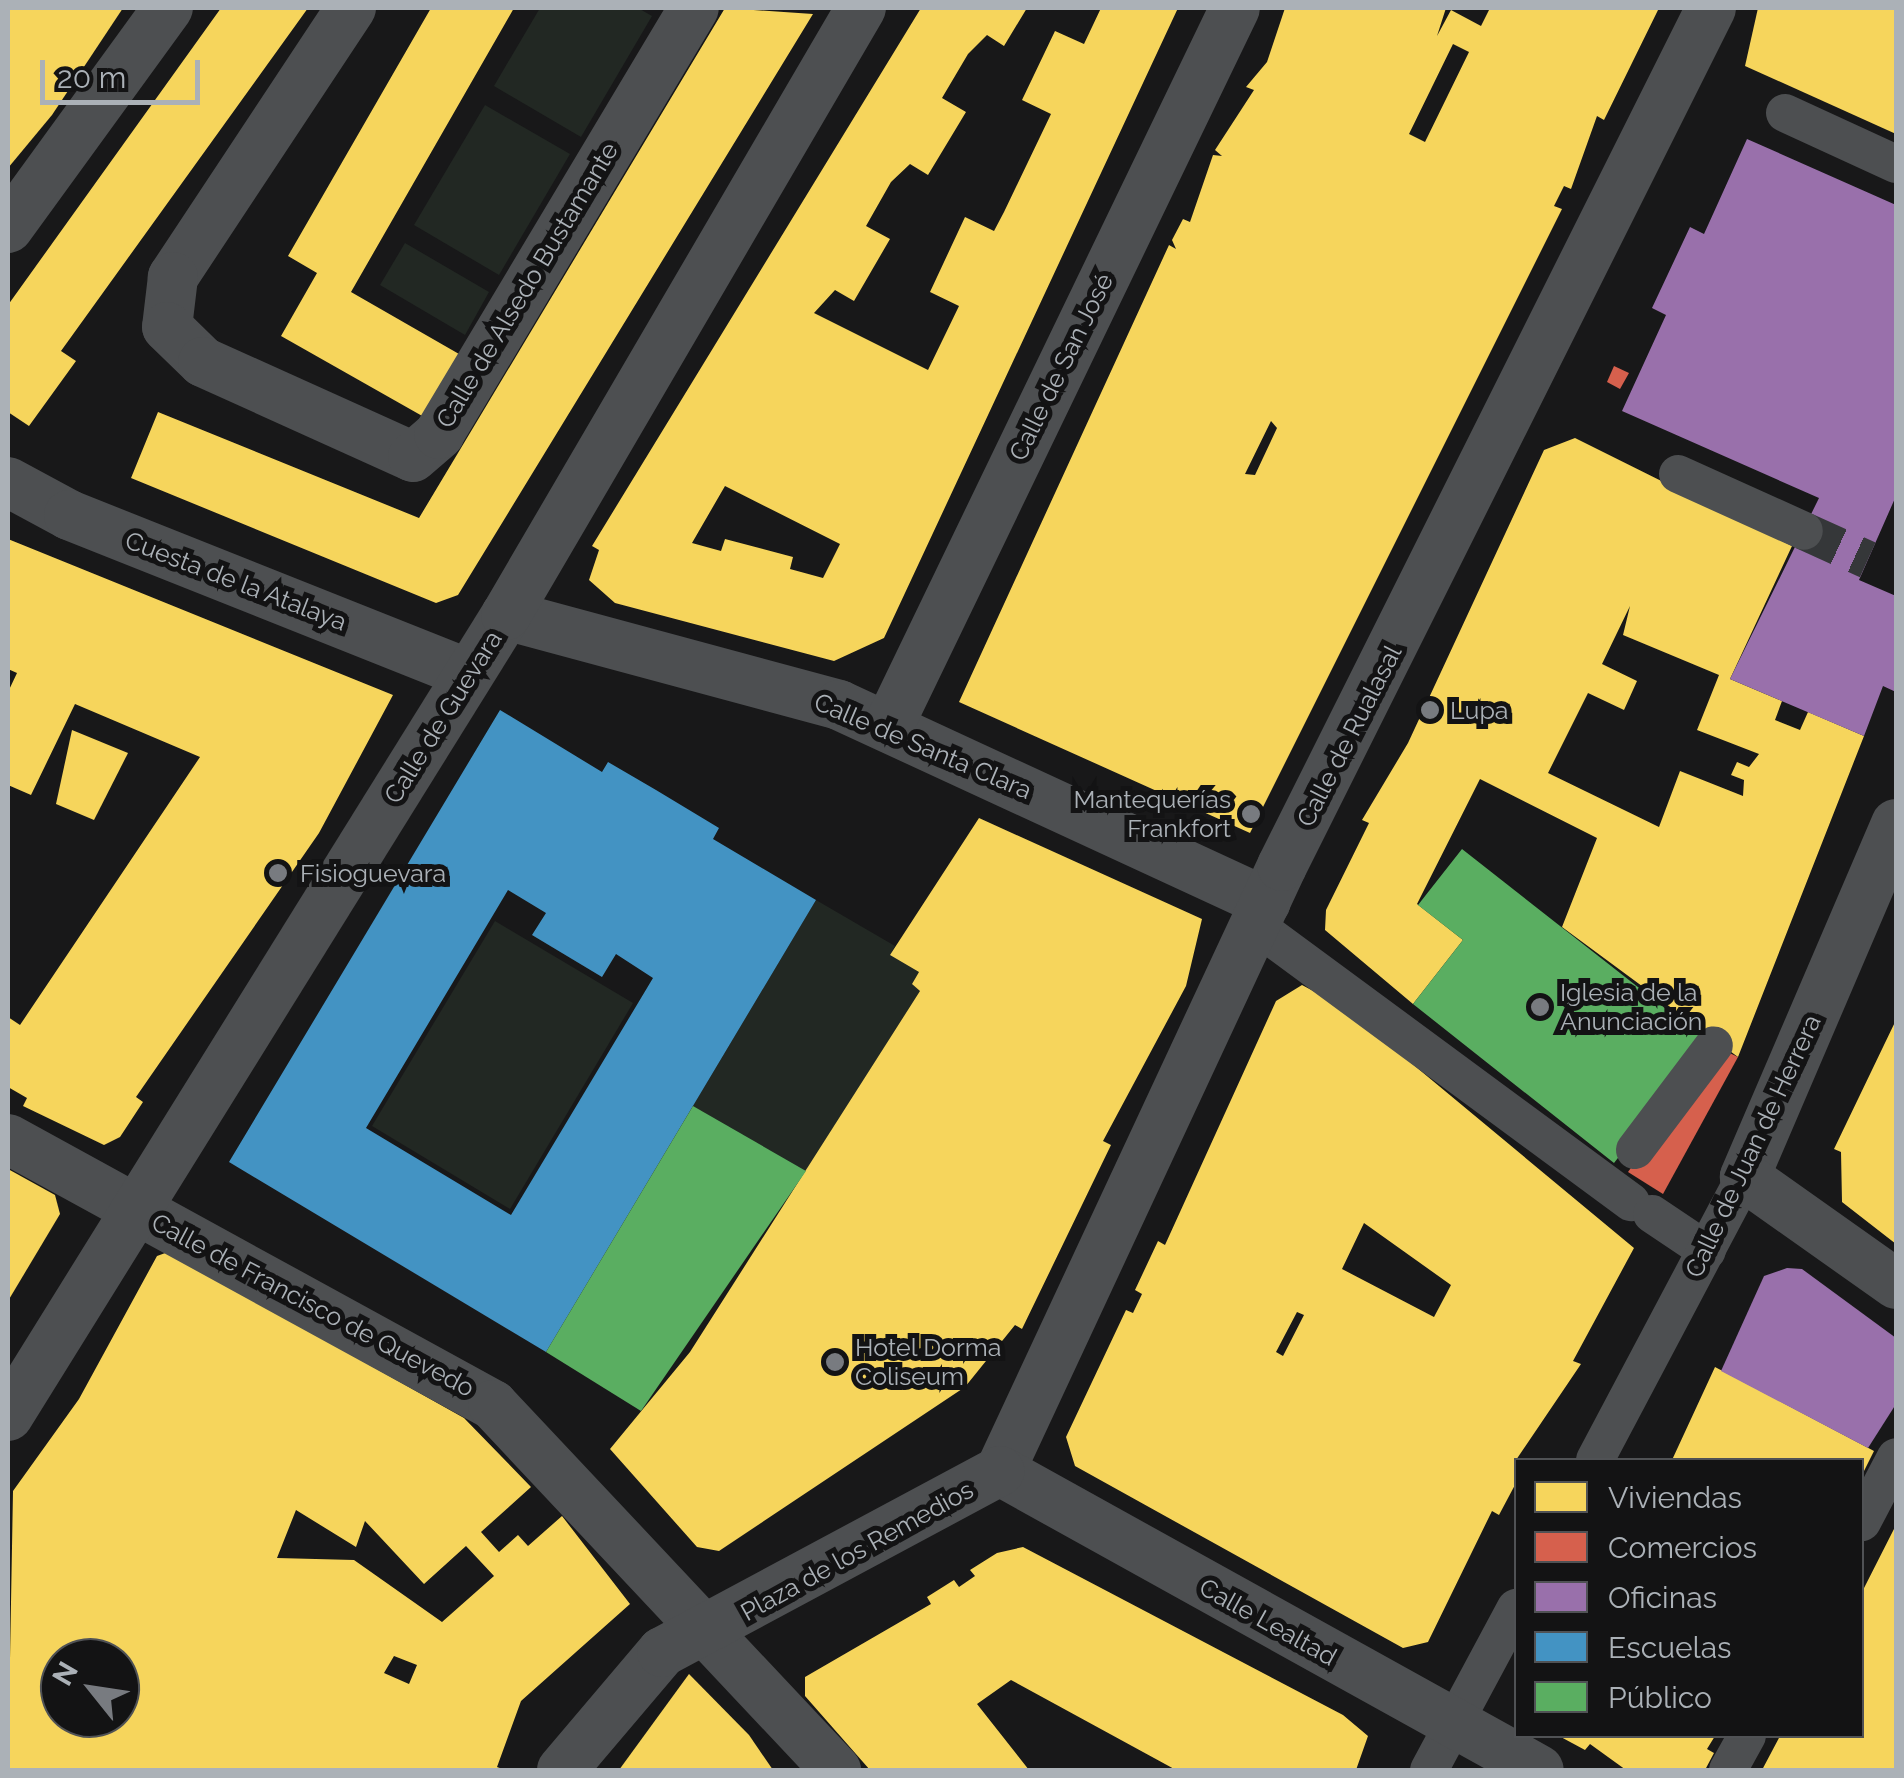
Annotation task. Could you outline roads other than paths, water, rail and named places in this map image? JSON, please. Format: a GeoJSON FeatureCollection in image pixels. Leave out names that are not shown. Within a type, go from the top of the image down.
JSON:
{"type":"FeatureCollection","features":[{"type":"Feature","properties":{"kind":"street"},"geometry":{"type":"LineString","coordinates":[[8,228],[168,8]]}},
{"type":"Feature","properties":{"kind":"street","name":"Calle de Alsedo Bustamante"},"geometry":{"type":"LineString","coordinates":[[351,8],[174,277],[168,327],[204,362],[412,457],[439,434],[694,8]]}},
{"type":"Feature","properties":{"kind":"street","name":"Calle de Guevara"},"geometry":{"type":"LineString","coordinates":[[8,1416],[506,616],[861,8]]}},
{"type":"Feature","properties":{"kind":"street","name":"Calle de San José"},"geometry":{"type":"LineString","coordinates":[[888,727],[1235,8]]}},
{"type":"Feature","properties":{"kind":"street","name":"Calle de Rualasal"},"geometry":{"type":"LineString","coordinates":[[1000,1472],[1260,914],[1712,8]]}},
{"type":"Feature","properties":{"kind":"street"},"geometry":{"type":"LineString","coordinates":[[1785,113],[1896,164]]}},
{"type":"Feature","properties":{"kind":"street"},"geometry":{"type":"LineString","coordinates":[[1678,474],[1804,531]]}},
{"type":"Feature","properties":{"kind":"street","name":"Cuesta de la Atalaya"},"geometry":{"type":"LineString","coordinates":[[8,482],[69,515],[468,674]]}},
{"type":"Feature","properties":{"kind":"street","name":"Calle de Santa Clara"},"geometry":{"type":"LineString","coordinates":[[506,616],[840,705],[1260,914]]}},
{"type":"Feature","properties":{"kind":"street","name":"Calle de Juan de Herrera"},"geometry":{"type":"LineString","coordinates":[[1596,1458],[1745,1177],[1896,824]]}},
{"type":"Feature","properties":{"kind":"street"},"geometry":{"type":"LineString","coordinates":[[1260,914],[1630,1184],[1708,1251]]}},
{"type":"Feature","properties":{"kind":"street"},"geometry":{"type":"LineString","coordinates":[[1630,1184],[1714,1045]]}},
{"type":"Feature","properties":{"kind":"street","name":"Calle de Francisco de Quevedo"},"geometry":{"type":"LineString","coordinates":[[8,1138],[493,1404],[714,1630],[836,1770]]}},
{"type":"Feature","properties":{"kind":"street"},"geometry":{"type":"LineString","coordinates":[[1745,1177],[1896,1284]]}},
{"type":"Feature","properties":{"kind":"street"},"geometry":{"type":"LineString","coordinates":[[1864,1518],[1896,1457]]}},
{"type":"Feature","properties":{"kind":"street","name":"Plaza de los Remedios"},"geometry":{"type":"LineString","coordinates":[[562,1770],[662,1652],[714,1630],[1000,1472]]}},
{"type":"Feature","properties":{"kind":"street","name":"Calle Lealtad"},"geometry":{"type":"LineString","coordinates":[[1000,1472],[1539,1770]]}},
{"type":"Feature","properties":{"kind":"street"},"geometry":{"type":"LineString","coordinates":[[1429,1770],[1514,1612]]}},
{"type":"Feature","properties":{"kind":"street"},"geometry":{"type":"LineString","coordinates":[[1728,1770],[1746,1738]]}},
{"type":"Feature","properties":{"kind":"tunnel"},"geometry":{"type":"LineString","coordinates":[[1804,531],[1868,560]]}},
{"type":"Feature","properties":{"kind":"place","name":"Lupa"},"geometry":{"type":"Point","coordinates":[1430,710]}},
{"type":"Feature","properties":{"kind":"place","name":"Mantequerías Frankfort"},"geometry":{"type":"Point","coordinates":[1251,814]}},
{"type":"Feature","properties":{"kind":"place","name":"Fisioguevara"},"geometry":{"type":"Point","coordinates":[278,873]}},
{"type":"Feature","properties":{"kind":"place","name":"Iglesia de la Anunciación"},"geometry":{"type":"Point","coordinates":[1540,1007]}},
{"type":"Feature","properties":{"kind":"place","name":"Hotel Dorma Coliseum"},"geometry":{"type":"Point","coordinates":[835,1362]}}]}
